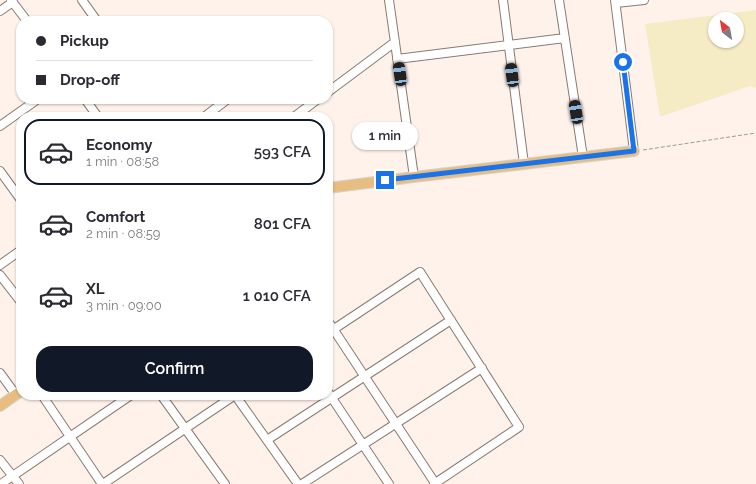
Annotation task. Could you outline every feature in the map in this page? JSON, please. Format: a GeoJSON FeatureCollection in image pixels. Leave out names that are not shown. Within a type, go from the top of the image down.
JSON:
{"type":"FeatureCollection","features":[{"type":"Feature","properties":{"kind":"main road"},"geometry":{"type":"LineString","coordinates":[[333,187],[414,176],[634,151]]}},
{"type":"Feature","properties":{"kind":"main road"},"geometry":{"type":"LineString","coordinates":[[0,406],[16,394]]}},
{"type":"Feature","properties":{"kind":"street"},"geometry":{"type":"LineString","coordinates":[[82,0],[93,16]]}},
{"type":"Feature","properties":{"kind":"street"},"geometry":{"type":"LineString","coordinates":[[392,0],[397,59],[414,176]]}},
{"type":"Feature","properties":{"kind":"street"},"geometry":{"type":"LineString","coordinates":[[503,0],[524,164]]}},
{"type":"Feature","properties":{"kind":"street"},"geometry":{"type":"LineString","coordinates":[[559,0],[583,157]]}},
{"type":"Feature","properties":{"kind":"street"},"geometry":{"type":"LineString","coordinates":[[634,151],[615,2],[644,0]]}},
{"type":"Feature","properties":{"kind":"street"},"geometry":{"type":"LineString","coordinates":[[0,11],[12,1],[23,16]]}},
{"type":"Feature","properties":{"kind":"street"},"geometry":{"type":"LineString","coordinates":[[397,59],[565,38]]}},
{"type":"Feature","properties":{"kind":"street"},"geometry":{"type":"LineString","coordinates":[[333,88],[395,42]]}},
{"type":"Feature","properties":{"kind":"street"},"geometry":{"type":"LineString","coordinates":[[20,112],[31,104]]}},
{"type":"Feature","properties":{"kind":"street"},"geometry":{"type":"LineString","coordinates":[[211,112],[221,104]]}},
{"type":"Feature","properties":{"kind":"street"},"geometry":{"type":"LineString","coordinates":[[301,112],[311,104]]}},
{"type":"Feature","properties":{"kind":"street"},"geometry":{"type":"LineString","coordinates":[[0,126],[16,115]]}},
{"type":"Feature","properties":{"kind":"street"},"geometry":{"type":"LineString","coordinates":[[0,171],[16,193]]}},
{"type":"Feature","properties":{"kind":"street"},"geometry":{"type":"LineString","coordinates":[[0,265],[16,254]]}},
{"type":"Feature","properties":{"kind":"street"},"geometry":{"type":"LineString","coordinates":[[333,330],[420,272],[519,427],[435,484],[364,376],[333,334]]}},
{"type":"Feature","properties":{"kind":"street"},"geometry":{"type":"LineString","coordinates":[[0,275],[16,296]]}},
{"type":"Feature","properties":{"kind":"street"},"geometry":{"type":"LineString","coordinates":[[333,393],[364,376],[451,320]]}},
{"type":"Feature","properties":{"kind":"street"},"geometry":{"type":"LineString","coordinates":[[302,484],[482,368]]}},
{"type":"Feature","properties":{"kind":"street"},"geometry":{"type":"LineString","coordinates":[[0,373],[16,391]]}},
{"type":"Feature","properties":{"kind":"street"},"geometry":{"type":"LineString","coordinates":[[45,400],[102,484],[227,400]]}},
{"type":"Feature","properties":{"kind":"street"},"geometry":{"type":"LineString","coordinates":[[1,484],[124,400]]}},
{"type":"Feature","properties":{"kind":"street"},"geometry":{"type":"LineString","coordinates":[[165,400],[225,484]]}},
{"type":"Feature","properties":{"kind":"street"},"geometry":{"type":"LineString","coordinates":[[239,400],[298,484]]}},
{"type":"Feature","properties":{"kind":"street"},"geometry":{"type":"LineString","coordinates":[[267,440],[323,400]]}},
{"type":"Feature","properties":{"kind":"street"},"geometry":{"type":"LineString","coordinates":[[333,400],[389,484]]}},
{"type":"Feature","properties":{"kind":"street"},"geometry":{"type":"LineString","coordinates":[[0,460],[19,484]]}},
{"type":"Feature","properties":{"kind":"path"},"geometry":{"type":"LineString","coordinates":[[634,151],[756,133]]}},
{"type":"Feature","properties":{"kind":"sand"},"geometry":{"type":"Polygon","coordinates":[[[756,10],[756,88],[750,86],[660,117],[645,24],[708,16],[708,48],[744,48],[744,12],[740,12],[756,10]]]}},
{"type":"Feature","properties":{"kind":"route"},"geometry":{"type":"LineString","coordinates":[[385,180],[634,151],[623,62]]}}]}
